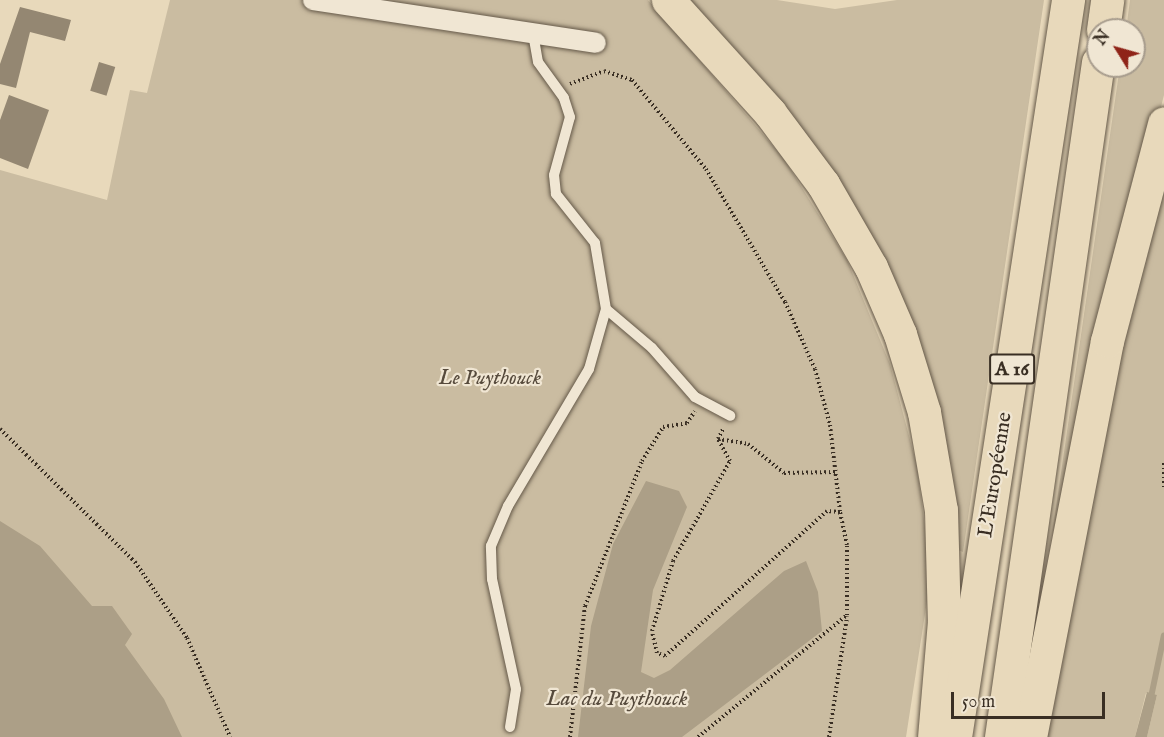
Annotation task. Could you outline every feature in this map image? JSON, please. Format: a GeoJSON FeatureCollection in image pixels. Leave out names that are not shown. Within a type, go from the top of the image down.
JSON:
{"type":"FeatureCollection","features":[{"type":"Feature","properties":{"kind":"highway"},"geometry":{"type":"LineString","coordinates":[[668,0],[770,113],[823,184],[871,267],[900,334],[924,412],[941,510],[944,621],[934,737]]}},
{"type":"Feature","properties":{"kind":"highway","name":"L'Européenne"},"geometry":{"type":"LineString","coordinates":[[955,737],[1068,0]]}},
{"type":"Feature","properties":{"kind":"highway"},"geometry":{"type":"LineString","coordinates":[[1105,18],[1107,0]]}},
{"type":"Feature","properties":{"kind":"highway","name":"L'Européenne"},"geometry":{"type":"LineString","coordinates":[[1000,737],[1096,78]]}},
{"type":"Feature","properties":{"kind":"highway"},"geometry":{"type":"LineString","coordinates":[[1030,737],[1107,341],[1164,123]]}},
{"type":"Feature","properties":{"kind":"street"},"geometry":{"type":"LineString","coordinates":[[313,0],[596,43]]}},
{"type":"Feature","properties":{"kind":"lane"},"geometry":{"type":"LineString","coordinates":[[510,727],[516,689],[492,579],[491,546],[508,506],[590,369],[606,309],[596,243],[556,194],[556,168],[570,125],[558,89],[538,62],[533,33]]}},
{"type":"Feature","properties":{"kind":"lane"},"geometry":{"type":"LineString","coordinates":[[606,309],[702,401],[730,416]]}},
{"type":"Feature","properties":{"kind":"path"},"geometry":{"type":"LineString","coordinates":[[558,89],[604,71],[632,80],[706,169],[785,302],[815,369],[847,544],[847,615],[829,737]]}},
{"type":"Feature","properties":{"kind":"path"},"geometry":{"type":"LineString","coordinates":[[570,737],[590,594],[647,453],[663,427],[687,423],[702,401]]}},
{"type":"Feature","properties":{"kind":"path"},"geometry":{"type":"LineString","coordinates":[[718,440],[730,416]]}},
{"type":"Feature","properties":{"kind":"path"},"geometry":{"type":"LineString","coordinates":[[0,429],[135,562],[187,638],[230,737]]}},
{"type":"Feature","properties":{"kind":"path"},"geometry":{"type":"LineString","coordinates":[[718,440],[748,444],[784,473],[835,472]]}},
{"type":"Feature","properties":{"kind":"path"},"geometry":{"type":"LineString","coordinates":[[718,440],[730,461],[673,561],[652,631],[657,653],[665,656],[827,511],[840,512]]}},
{"type":"Feature","properties":{"kind":"path"},"geometry":{"type":"LineString","coordinates":[[1164,463],[1164,489]]}},
{"type":"Feature","properties":{"kind":"path"},"geometry":{"type":"LineString","coordinates":[[698,737],[847,615]]}},
{"type":"Feature","properties":{"kind":"green space","name":"Le Puythouck"},"geometry":{"type":"Polygon","coordinates":[[[170,0],[648,0],[784,159],[847,260],[890,364],[917,466],[931,575],[906,737],[0,737],[0,170],[107,200],[130,90],[147,93],[170,0]]]}},
{"type":"Feature","properties":{"kind":"green space"},"geometry":{"type":"Polygon","coordinates":[[[679,0],[777,0],[835,9],[897,0],[1044,0],[963,552],[958,550],[910,334],[679,0]]]}},
{"type":"Feature","properties":{"kind":"green space"},"geometry":{"type":"Polygon","coordinates":[[[1130,0],[1164,0],[1164,95],[1052,535],[1118,78],[1146,78],[1146,18],[1128,18],[1130,0]]]}},
{"type":"Feature","properties":{"kind":"green space"},"geometry":{"type":"Polygon","coordinates":[[[1164,171],[1164,737],[1147,737],[1157,695],[1146,693],[1135,737],[1045,737],[1118,361],[1164,171]]]}},
{"type":"Feature","properties":{"kind":"water","name":"Lac du Puythouck"},"geometry":{"type":"Polygon","coordinates":[[[646,481],[679,491],[687,507],[653,590],[641,672],[654,678],[670,670],[784,571],[806,561],[818,592],[822,631],[682,737],[578,737],[591,626],[613,544],[646,481]]]}},
{"type":"Feature","properties":{"kind":"water"},"geometry":{"type":"Polygon","coordinates":[[[0,521],[40,546],[92,606],[112,606],[132,634],[125,645],[164,699],[182,737],[0,737],[0,521]]]}},
{"type":"Feature","properties":{"kind":"water"},"geometry":{"type":"Polygon","coordinates":[[[1147,692],[1157,695],[1147,737],[1135,737],[1147,692]]]}},
{"type":"Feature","properties":{"kind":"building"},"geometry":{"type":"Polygon","coordinates":[[[20,7],[71,20],[65,41],[30,32],[16,88],[0,84],[0,64],[20,7]]]}},
{"type":"Feature","properties":{"kind":"building"},"geometry":{"type":"Polygon","coordinates":[[[99,62],[115,67],[106,96],[90,91],[99,62]]]}},
{"type":"Feature","properties":{"kind":"building"},"geometry":{"type":"Polygon","coordinates":[[[9,95],[49,110],[28,169],[0,158],[0,120],[9,95]]]}},
{"type":"Feature","properties":{"kind":"waterway"},"geometry":{"type":"LineString","coordinates":[[1150,702],[1164,635]]}}]}
